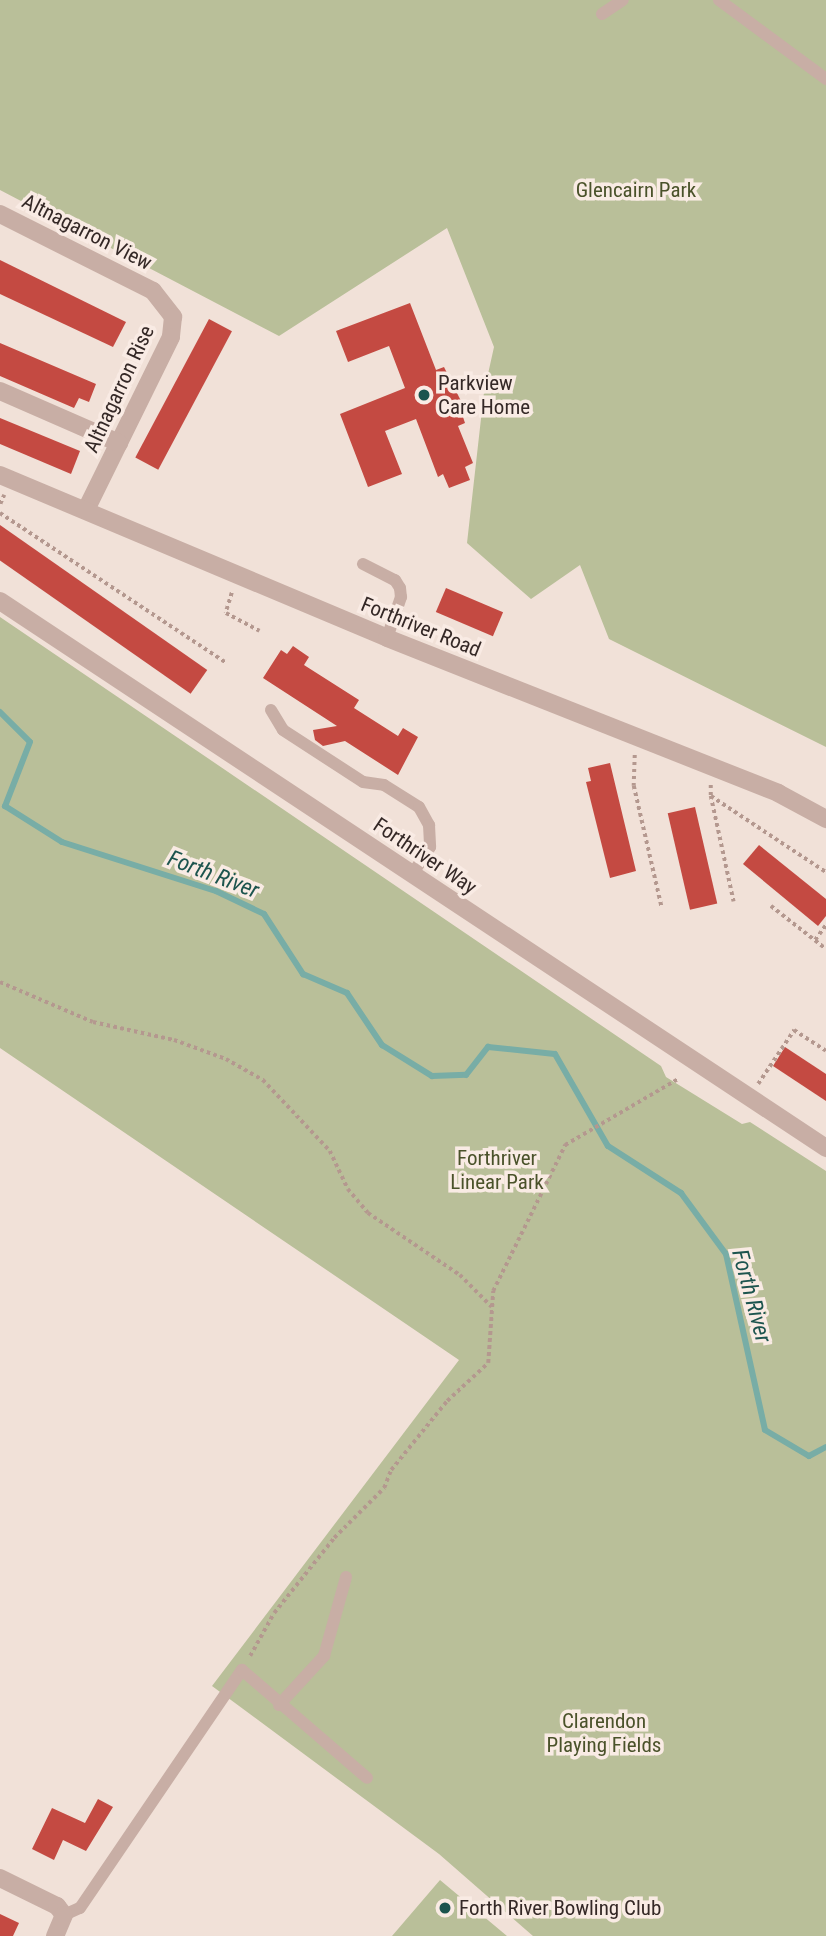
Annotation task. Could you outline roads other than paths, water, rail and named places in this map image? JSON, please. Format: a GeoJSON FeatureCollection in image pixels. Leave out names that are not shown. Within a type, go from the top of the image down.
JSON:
{"type":"FeatureCollection","features":[{"type":"Feature","properties":{"kind":"street","name":"Altnagarron View"},"geometry":{"type":"LineString","coordinates":[[0,214],[153,291]]}},
{"type":"Feature","properties":{"kind":"street","name":"Altnagarron Rise"},"geometry":{"type":"LineString","coordinates":[[86,510],[174,326],[169,307],[153,291]]}},
{"type":"Feature","properties":{"kind":"street"},"geometry":{"type":"LineString","coordinates":[[0,391],[119,443]]}},
{"type":"Feature","properties":{"kind":"street","name":"Forthriver Road"},"geometry":{"type":"LineString","coordinates":[[0,475],[387,638],[711,765],[826,819]]}},
{"type":"Feature","properties":{"kind":"street","name":"Forthriver Way"},"geometry":{"type":"LineString","coordinates":[[0,601],[826,1147]]}},
{"type":"Feature","properties":{"kind":"street"},"geometry":{"type":"LineString","coordinates":[[0,1878],[57,1906],[64,1915],[55,1936]]}},
{"type":"Feature","properties":{"kind":"lane"},"geometry":{"type":"LineString","coordinates":[[601,14],[624,0]]}},
{"type":"Feature","properties":{"kind":"lane"},"geometry":{"type":"LineString","coordinates":[[719,0],[826,79]]}},
{"type":"Feature","properties":{"kind":"lane"},"geometry":{"type":"LineString","coordinates":[[363,564],[395,580],[400,588],[401,597],[387,638]]}},
{"type":"Feature","properties":{"kind":"lane"},"geometry":{"type":"LineString","coordinates":[[271,710],[283,730],[363,782],[384,785],[419,807],[429,825],[430,847],[412,875]]}},
{"type":"Feature","properties":{"kind":"lane"},"geometry":{"type":"LineString","coordinates":[[279,1705],[324,1656],[346,1577]]}},
{"type":"Feature","properties":{"kind":"lane"},"geometry":{"type":"LineString","coordinates":[[64,1915],[80,1908],[170,1769],[242,1670],[279,1705],[367,1778]]}},
{"type":"Feature","properties":{"kind":"waterway","name":"Forth River"},"geometry":{"type":"LineString","coordinates":[[0,712],[30,742],[5,806],[62,842],[216,891],[264,914],[303,974],[347,993],[382,1045],[432,1076],[466,1075],[488,1047],[555,1054],[608,1146],[681,1193],[726,1254],[765,1430],[809,1456],[826,1447]]}},
{"type":"Feature","properties":{"kind":"place","name":"Parkview Care Home"},"geometry":{"type":"Point","coordinates":[424,395]}},
{"type":"Feature","properties":{"kind":"place","name":"Forth River Bowling Club"},"geometry":{"type":"Point","coordinates":[445,1908]}},
{"type":"Feature","properties":{"kind":"park label","name":"Glencairn Park"},"geometry":{"type":"Point","coordinates":[636,190]}},
{"type":"Feature","properties":{"kind":"park label","name":"Forthriver Linear Park"},"geometry":{"type":"Point","coordinates":[497,1170]}},
{"type":"Feature","properties":{"kind":"park label","name":"Clarendon Playing Fields"},"geometry":{"type":"Point","coordinates":[604,1733]}}]}
